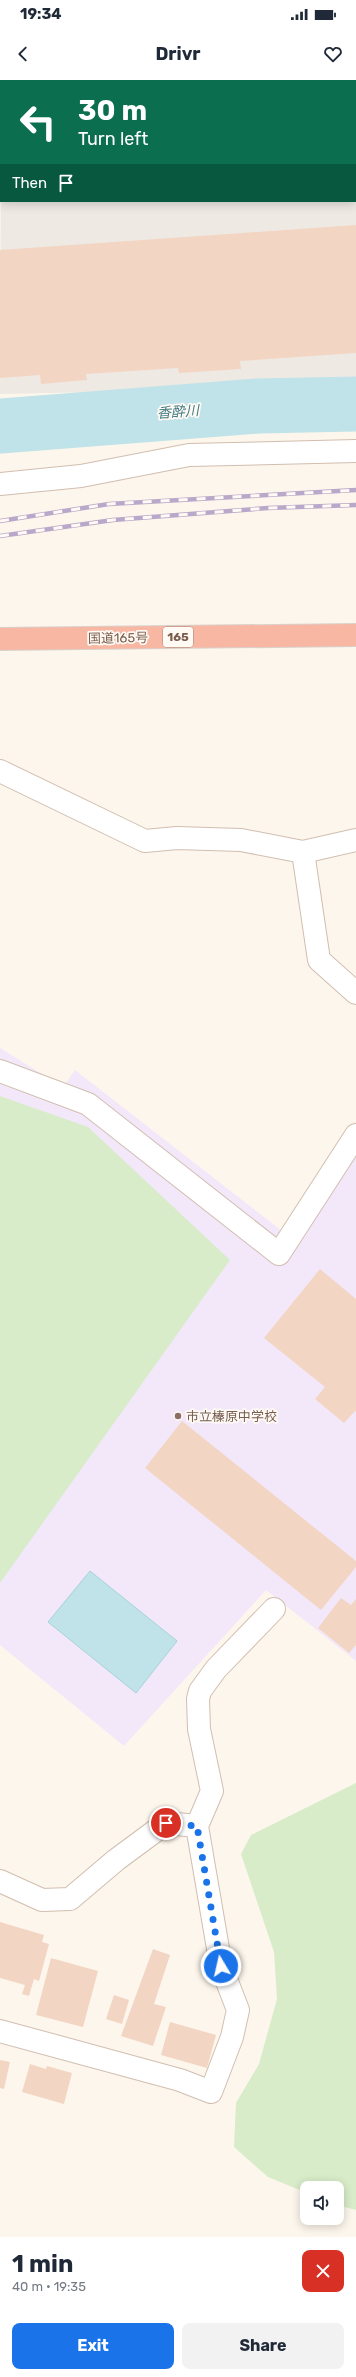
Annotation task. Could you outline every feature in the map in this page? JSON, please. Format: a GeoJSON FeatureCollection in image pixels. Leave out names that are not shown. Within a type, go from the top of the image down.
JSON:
{"type":"FeatureCollection","features":[{"type":"Feature","properties":{"kind":"highway","name":"国道165号"},"geometry":{"type":"LineString","coordinates":[[0,639],[356,635]]}},
{"type":"Feature","properties":{"kind":"street"},"geometry":{"type":"LineString","coordinates":[[0,484],[81,476],[189,455],[356,451]]}},
{"type":"Feature","properties":{"kind":"street"},"geometry":{"type":"LineString","coordinates":[[0,771],[145,840],[177,838],[241,840],[303,852],[356,840]]}},
{"type":"Feature","properties":{"kind":"street"},"geometry":{"type":"LineString","coordinates":[[303,852],[319,960],[356,993]]}},
{"type":"Feature","properties":{"kind":"street"},"geometry":{"type":"LineString","coordinates":[[0,1071],[88,1104],[278,1254],[356,1135]]}},
{"type":"Feature","properties":{"kind":"street"},"geometry":{"type":"LineString","coordinates":[[0,2031],[180,2080],[211,2092],[232,2037],[238,2010],[221,1966],[197,1826],[212,1791],[199,1729],[198,1698],[200,1690],[226,1658],[274,1610]]}},
{"type":"Feature","properties":{"kind":"street"},"geometry":{"type":"LineString","coordinates":[[0,1882],[42,1900],[70,1899],[116,1860],[166,1823],[197,1826]]}},
{"type":"Feature","properties":{"kind":"shaded area"},"geometry":{"type":"Polygon","coordinates":[[[1,202],[356,202],[356,387],[0,394],[1,202]]]}},
{"type":"Feature","properties":{"kind":"shaded area","name":"市立榛原中学校"},"geometry":{"type":"Polygon","coordinates":[[[0,1048],[63,1087],[75,1070],[296,1242],[356,1153],[356,1661],[266,1590],[124,1746],[0,1645],[0,1048]]]}},
{"type":"Feature","properties":{"kind":"green space"},"geometry":{"type":"Polygon","coordinates":[[[0,1096],[88,1127],[230,1260],[0,1583],[0,1096]]]}},
{"type":"Feature","properties":{"kind":"green space"},"geometry":{"type":"Polygon","coordinates":[[[356,1783],[356,2210],[344,2207],[344,2181],[300,2181],[300,2190],[268,2177],[234,2147],[236,2103],[259,2064],[277,1999],[274,1952],[241,1854],[251,1835],[356,1783]]]}},
{"type":"Feature","properties":{"kind":"water"},"geometry":{"type":"Polygon","coordinates":[[[90,1571],[177,1641],[136,1693],[48,1622],[90,1571]]]}},
{"type":"Feature","properties":{"kind":"building"},"geometry":{"type":"Polygon","coordinates":[[[356,225],[356,353],[240,361],[241,369],[179,373],[178,368],[86,374],[87,380],[41,384],[40,375],[0,378],[0,250],[356,225]]]}},
{"type":"Feature","properties":{"kind":"building"},"geometry":{"type":"Polygon","coordinates":[[[320,1269],[356,1299],[356,1412],[355,1411],[344,1423],[315,1399],[325,1387],[264,1338],[320,1269]]]}},
{"type":"Feature","properties":{"kind":"building"},"geometry":{"type":"Polygon","coordinates":[[[182,1421],[356,1561],[356,1567],[321,1610],[145,1468],[182,1421]]]}},
{"type":"Feature","properties":{"kind":"building"},"geometry":{"type":"Polygon","coordinates":[[[341,1598],[351,1605],[356,1599],[356,1645],[349,1653],[318,1628],[341,1598]]]}},
{"type":"Feature","properties":{"kind":"building"},"geometry":{"type":"Polygon","coordinates":[[[0,1922],[44,1935],[42,1942],[49,1944],[39,1981],[34,1979],[29,1996],[22,1994],[25,1985],[0,1978],[0,1922]]]}},
{"type":"Feature","properties":{"kind":"building"},"geometry":{"type":"Polygon","coordinates":[[[153,1949],[170,1955],[154,2004],[166,2007],[153,2046],[121,2036],[153,1949]]]}},
{"type":"Feature","properties":{"kind":"building"},"geometry":{"type":"Polygon","coordinates":[[[51,1958],[98,1971],[83,2027],[36,2015],[51,1958]]]}},
{"type":"Feature","properties":{"kind":"building"},"geometry":{"type":"Polygon","coordinates":[[[114,1995],[129,2000],[122,2024],[106,2019],[114,1995]]]}},
{"type":"Feature","properties":{"kind":"building"},"geometry":{"type":"Polygon","coordinates":[[[170,2022],[216,2035],[207,2068],[161,2055],[170,2022]]]}},
{"type":"Feature","properties":{"kind":"building"},"geometry":{"type":"Polygon","coordinates":[[[0,2060],[10,2062],[4,2089],[0,2088],[0,2060]]]}},
{"type":"Feature","properties":{"kind":"building"},"geometry":{"type":"Polygon","coordinates":[[[30,2064],[46,2069],[47,2066],[72,2073],[64,2104],[22,2092],[30,2064]]]}},
{"type":"Feature","properties":{"kind":"waterway","name":"香酔川"},"geometry":{"type":"LineString","coordinates":[[0,426],[258,406],[356,404]]}},
{"type":"Feature","properties":{"kind":"railway"},"geometry":{"type":"LineString","coordinates":[[0,521],[109,504],[356,490]]}},
{"type":"Feature","properties":{"kind":"railway"},"geometry":{"type":"LineString","coordinates":[[0,536],[113,520],[268,508],[356,505]]}},
{"type":"Feature","properties":{"kind":"place","name":"市立榛原中学校"},"geometry":{"type":"Point","coordinates":[178,1416]}},
{"type":"Feature","properties":{"kind":"route"},"geometry":{"type":"LineString","coordinates":[[166,1823],[197,1826],[221,1966]]}}]}
